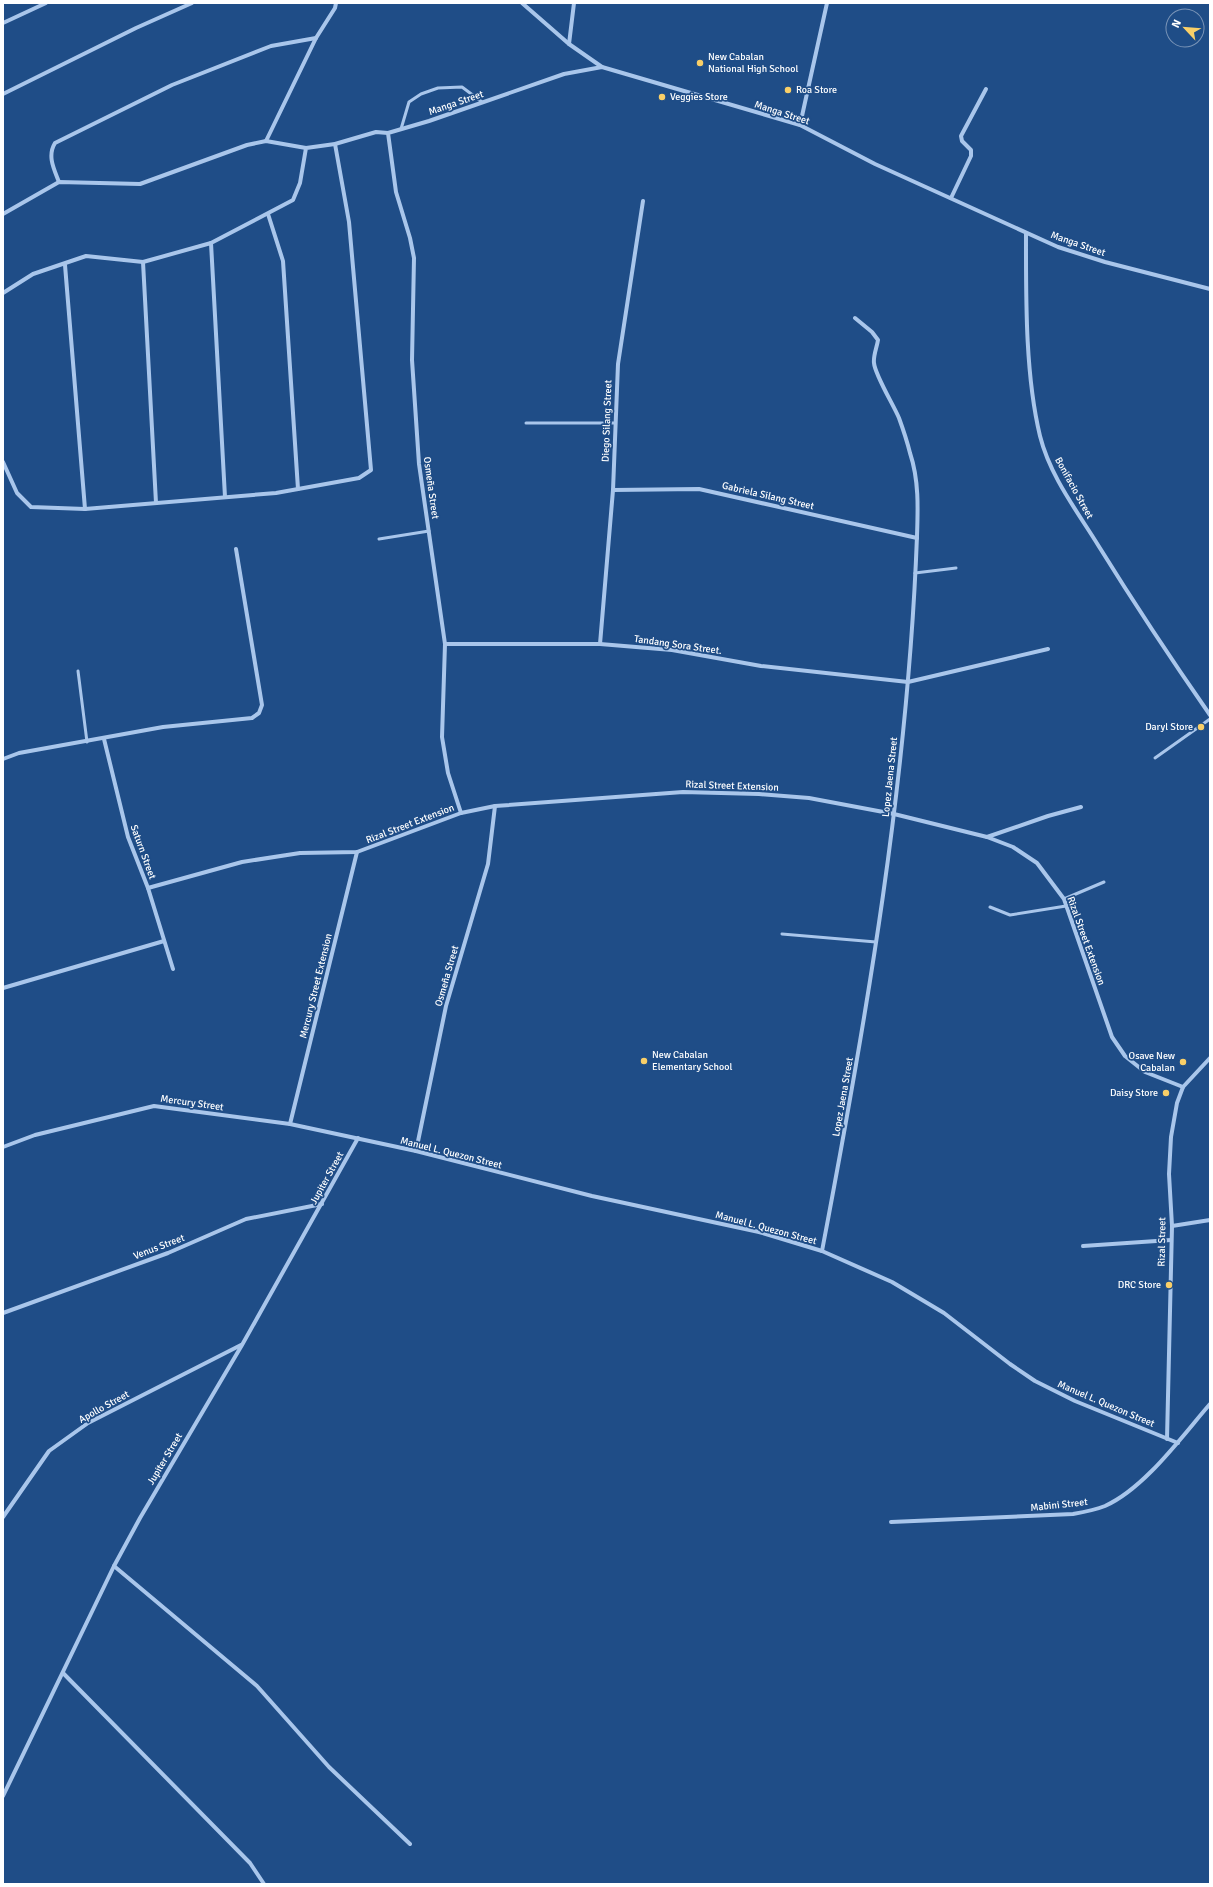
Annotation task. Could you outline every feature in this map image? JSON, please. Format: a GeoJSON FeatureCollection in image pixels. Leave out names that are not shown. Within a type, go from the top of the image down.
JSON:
{"type":"FeatureCollection","features":[{"type":"Feature","properties":{"kind":"street"},"geometry":{"type":"LineString","coordinates":[[3,23],[46,3]]}},
{"type":"Feature","properties":{"kind":"street"},"geometry":{"type":"LineString","coordinates":[[3,94],[136,28],[192,3]]}},
{"type":"Feature","properties":{"kind":"street"},"geometry":{"type":"LineString","coordinates":[[3,214],[59,182],[140,184],[247,145],[266,141],[316,38],[335,8],[336,3]]}},
{"type":"Feature","properties":{"kind":"street"},"geometry":{"type":"LineString","coordinates":[[522,3],[569,44],[602,67]]}},
{"type":"Feature","properties":{"kind":"street"},"geometry":{"type":"LineString","coordinates":[[569,44],[574,3]]}},
{"type":"Feature","properties":{"kind":"street"},"geometry":{"type":"LineString","coordinates":[[800,125],[827,3]]}},
{"type":"Feature","properties":{"kind":"street"},"geometry":{"type":"LineString","coordinates":[[59,182],[51,162],[50,150],[55,143],[172,85],[271,46],[316,38]]}},
{"type":"Feature","properties":{"kind":"street","name":"Manga Street"},"geometry":{"type":"LineString","coordinates":[[266,141],[306,148],[335,144],[376,132],[388,132],[402,129],[564,74],[602,67],[800,125],[875,164],[1026,234],[1058,247],[1105,262],[1210,290]]}},
{"type":"Feature","properties":{"kind":"street"},"geometry":{"type":"LineString","coordinates":[[951,198],[971,156],[971,150],[962,141],[961,136],[986,88]]}},
{"type":"Feature","properties":{"kind":"street","name":"Osmeña Street"},"geometry":{"type":"LineString","coordinates":[[388,132],[396,192],[410,238],[414,258],[412,360],[419,464],[445,644],[442,737],[448,773],[461,813]]}},
{"type":"Feature","properties":{"kind":"street"},"geometry":{"type":"LineString","coordinates":[[3,462],[17,493],[32,507],[85,509],[276,493],[359,478],[371,470],[349,222],[335,144]]}},
{"type":"Feature","properties":{"kind":"street"},"geometry":{"type":"LineString","coordinates":[[3,293],[33,274],[65,265],[86,256],[143,262],[211,243],[293,200],[300,183],[306,148]]}},
{"type":"Feature","properties":{"kind":"street","name":"Diego Silang Street"},"geometry":{"type":"LineString","coordinates":[[600,644],[613,490],[618,364],[644,201]]}},
{"type":"Feature","properties":{"kind":"street"},"geometry":{"type":"LineString","coordinates":[[268,214],[283,261],[298,489]]}},
{"type":"Feature","properties":{"kind":"street","name":"Bonifacio Street"},"geometry":{"type":"LineString","coordinates":[[1026,234],[1026,303],[1032,378],[1040,436],[1050,464],[1071,502],[1156,638],[1210,715]]}},
{"type":"Feature","properties":{"kind":"street"},"geometry":{"type":"LineString","coordinates":[[211,243],[225,497]]}},
{"type":"Feature","properties":{"kind":"street"},"geometry":{"type":"LineString","coordinates":[[143,262],[156,503]]}},
{"type":"Feature","properties":{"kind":"street"},"geometry":{"type":"LineString","coordinates":[[65,265],[85,509]]}},
{"type":"Feature","properties":{"kind":"street","name":"Lopez Jaena Street"},"geometry":{"type":"LineString","coordinates":[[822,1251],[855,1076],[894,814],[908,682],[917,538],[918,500],[916,478],[911,456],[899,418],[873,361],[878,340],[872,332],[855,318]]}},
{"type":"Feature","properties":{"kind":"street","name":"Gabriela Silang Street"},"geometry":{"type":"LineString","coordinates":[[613,490],[699,489],[917,538]]}},
{"type":"Feature","properties":{"kind":"street"},"geometry":{"type":"LineString","coordinates":[[3,758],[19,753],[104,739],[163,727],[252,718],[258,713],[262,705],[236,549]]}},
{"type":"Feature","properties":{"kind":"street","name":"Tandang Sora Street."},"geometry":{"type":"LineString","coordinates":[[445,644],[600,644],[672,650],[761,666],[908,682],[1048,649]]}},
{"type":"Feature","properties":{"kind":"street","name":"Saturn Street"},"geometry":{"type":"LineString","coordinates":[[104,739],[128,837],[148,888],[173,970]]}},
{"type":"Feature","properties":{"kind":"street","name":"Rizal Street Extension"},"geometry":{"type":"LineString","coordinates":[[148,888],[242,862],[300,853],[357,852],[461,813],[495,806],[684,792],[759,794],[809,798],[894,814],[987,837],[1013,847],[1037,863],[1064,899],[1112,1037],[1125,1056],[1145,1072],[1183,1087]]}},
{"type":"Feature","properties":{"kind":"street","name":"Osmeña Street"},"geometry":{"type":"LineString","coordinates":[[416,1151],[446,1006],[488,864],[495,806]]}},
{"type":"Feature","properties":{"kind":"street"},"geometry":{"type":"LineString","coordinates":[[987,837],[1048,816],[1081,807]]}},
{"type":"Feature","properties":{"kind":"street","name":"Mercury Street Extension"},"geometry":{"type":"LineString","coordinates":[[290,1124],[357,852]]}},
{"type":"Feature","properties":{"kind":"street"},"geometry":{"type":"LineString","coordinates":[[3,988],[164,940]]}},
{"type":"Feature","properties":{"kind":"street","name":"Rizal Street"},"geometry":{"type":"LineString","coordinates":[[1167,1439],[1170,1240],[1172,1226],[1169,1174],[1171,1137],[1177,1103],[1183,1087],[1210,1058]]}},
{"type":"Feature","properties":{"kind":"street","name":"Mercury Street"},"geometry":{"type":"LineString","coordinates":[[3,1147],[35,1135],[154,1106],[290,1124],[358,1138]]}},
{"type":"Feature","properties":{"kind":"street","name":"Manuel L. Quezon Street"},"geometry":{"type":"LineString","coordinates":[[358,1138],[416,1151],[592,1196],[759,1232],[822,1251],[892,1282],[923,1300],[944,1313],[1010,1364],[1035,1381],[1075,1401],[1178,1443]]}},
{"type":"Feature","properties":{"kind":"street","name":"Jupiter Street"},"geometry":{"type":"LineString","coordinates":[[3,1796],[114,1566],[140,1518],[242,1345],[358,1138]]}},
{"type":"Feature","properties":{"kind":"street","name":"Venus Street"},"geometry":{"type":"LineString","coordinates":[[3,1313],[168,1253],[246,1219],[322,1204]]}},
{"type":"Feature","properties":{"kind":"street"},"geometry":{"type":"LineString","coordinates":[[1172,1226],[1210,1220]]}},
{"type":"Feature","properties":{"kind":"street"},"geometry":{"type":"LineString","coordinates":[[1083,1246],[1170,1240]]}},
{"type":"Feature","properties":{"kind":"street","name":"Apollo Street"},"geometry":{"type":"LineString","coordinates":[[3,1517],[49,1451],[88,1423],[242,1345]]}},
{"type":"Feature","properties":{"kind":"street","name":"Mabini Street"},"geometry":{"type":"LineString","coordinates":[[891,1522],[982,1519],[1087,1512],[1106,1506],[1124,1494],[1178,1443],[1210,1404]]}},
{"type":"Feature","properties":{"kind":"street"},"geometry":{"type":"LineString","coordinates":[[114,1566],[257,1686],[329,1767],[410,1844]]}},
{"type":"Feature","properties":{"kind":"street"},"geometry":{"type":"LineString","coordinates":[[63,1673],[250,1863],[264,1884]]}},
{"type":"Feature","properties":{"kind":"lane"},"geometry":{"type":"LineString","coordinates":[[402,129],[409,102],[421,94],[438,88],[462,87],[482,102]]}},
{"type":"Feature","properties":{"kind":"lane"},"geometry":{"type":"LineString","coordinates":[[526,423],[615,423]]}},
{"type":"Feature","properties":{"kind":"lane"},"geometry":{"type":"LineString","coordinates":[[379,539],[429,532]]}},
{"type":"Feature","properties":{"kind":"lane"},"geometry":{"type":"LineString","coordinates":[[915,573],[956,568]]}},
{"type":"Feature","properties":{"kind":"lane"},"geometry":{"type":"LineString","coordinates":[[78,672],[87,742]]}},
{"type":"Feature","properties":{"kind":"lane"},"geometry":{"type":"LineString","coordinates":[[1155,758],[1210,719]]}},
{"type":"Feature","properties":{"kind":"lane"},"geometry":{"type":"LineString","coordinates":[[1064,899],[1104,882]]}},
{"type":"Feature","properties":{"kind":"lane"},"geometry":{"type":"LineString","coordinates":[[990,907],[1010,915],[1066,906]]}},
{"type":"Feature","properties":{"kind":"lane"},"geometry":{"type":"LineString","coordinates":[[782,934],[876,942]]}},
{"type":"Feature","properties":{"kind":"place","name":"New Cabalan National High School"},"geometry":{"type":"Point","coordinates":[700,63]}},
{"type":"Feature","properties":{"kind":"place","name":"Roa Store"},"geometry":{"type":"Point","coordinates":[788,90]}},
{"type":"Feature","properties":{"kind":"place","name":"Veggies Store"},"geometry":{"type":"Point","coordinates":[662,97]}},
{"type":"Feature","properties":{"kind":"place","name":"Daryl Store"},"geometry":{"type":"Point","coordinates":[1201,727]}},
{"type":"Feature","properties":{"kind":"place","name":"New Cabalan Elementary School"},"geometry":{"type":"Point","coordinates":[644,1061]}},
{"type":"Feature","properties":{"kind":"place","name":"Osave New Cabalan"},"geometry":{"type":"Point","coordinates":[1183,1062]}},
{"type":"Feature","properties":{"kind":"place","name":"Daisy Store"},"geometry":{"type":"Point","coordinates":[1166,1093]}},
{"type":"Feature","properties":{"kind":"place","name":"DRC Store"},"geometry":{"type":"Point","coordinates":[1169,1285]}}]}
